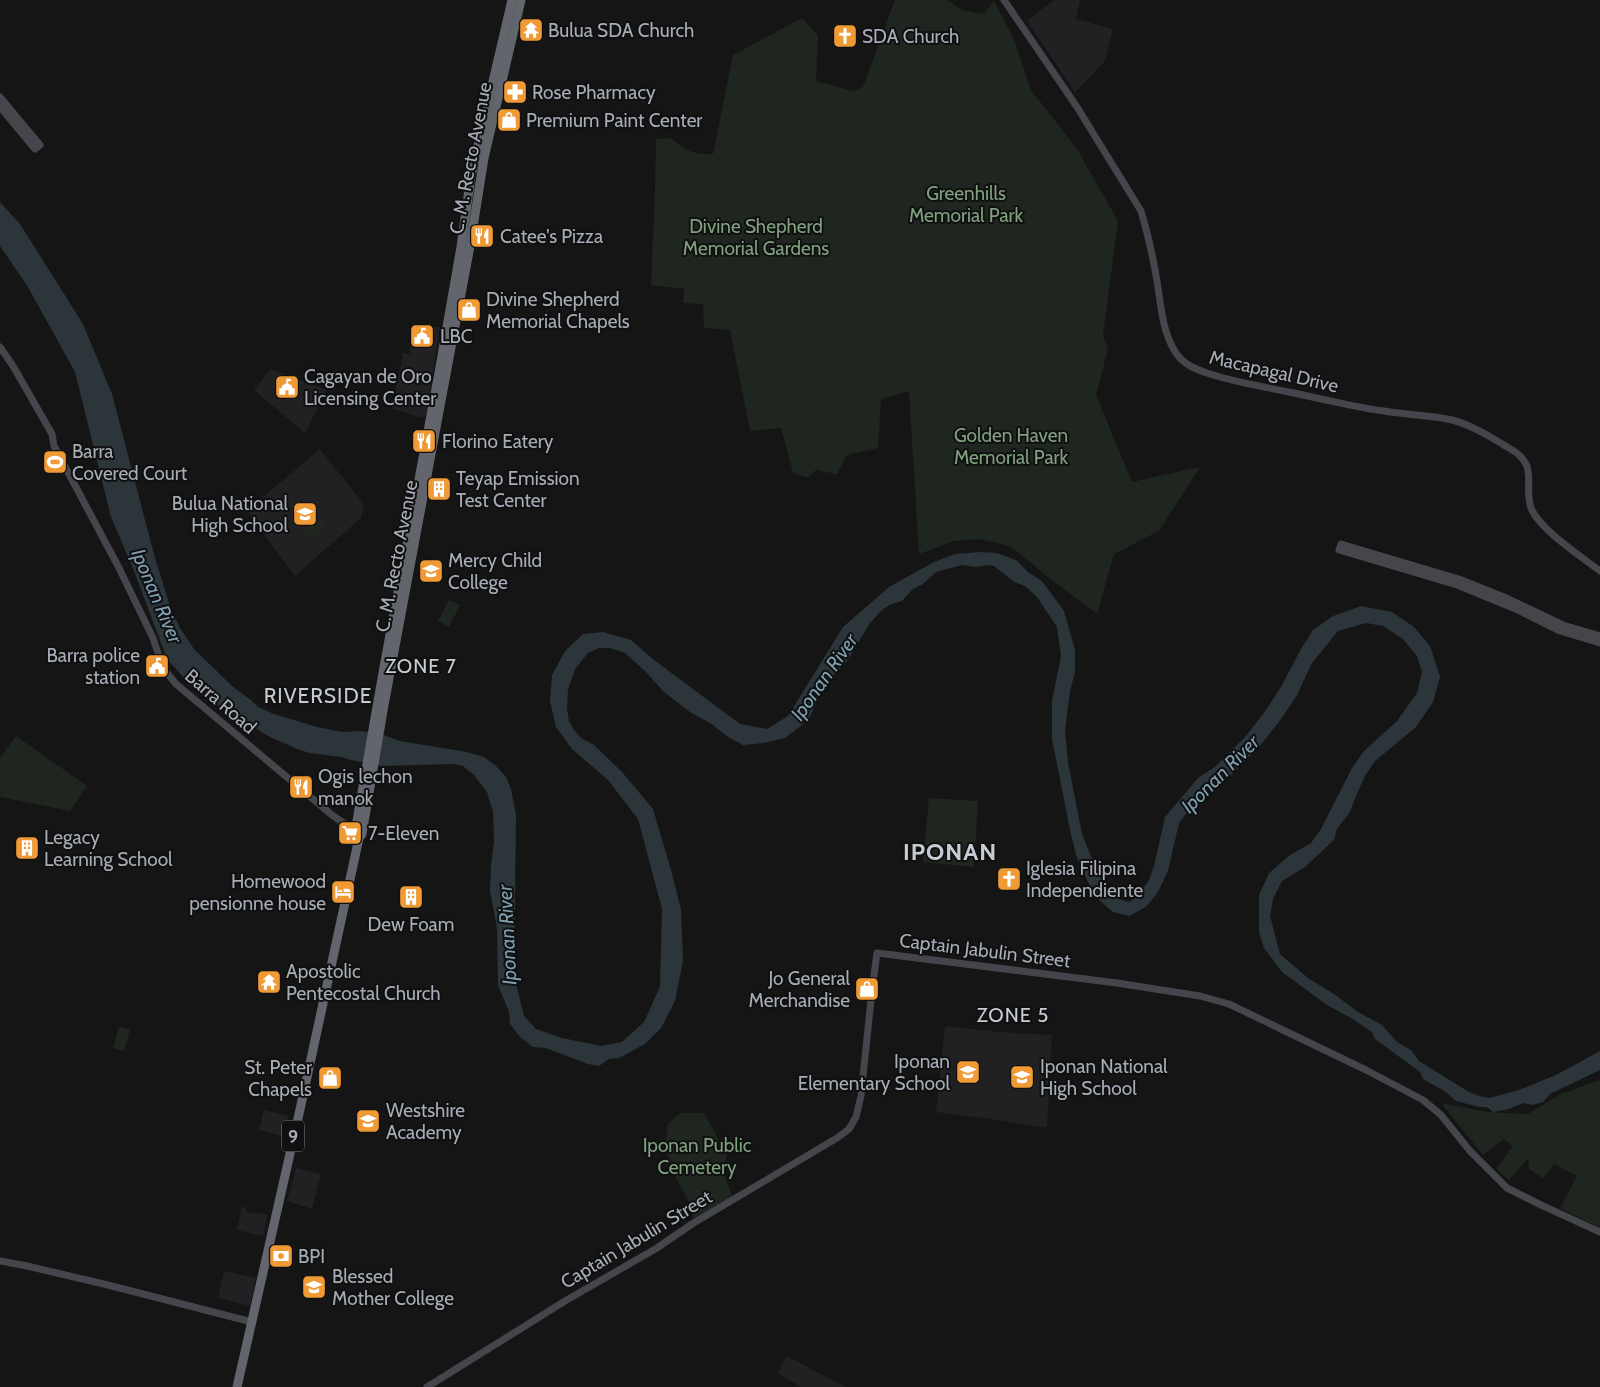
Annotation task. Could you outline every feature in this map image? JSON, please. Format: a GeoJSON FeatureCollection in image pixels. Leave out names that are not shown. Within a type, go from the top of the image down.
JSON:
{"type":"FeatureCollection","features":[{"type":"Feature","properties":{"kind":"highway","name":"C. M. Recto Avenue"},"geometry":{"type":"LineString","coordinates":[[359,835],[370,785],[378,721],[461,247],[471,176],[512,0]]}},
{"type":"Feature","properties":{"kind":"highway","name":"C. M. Recto Avenue"},"geometry":{"type":"LineString","coordinates":[[359,835],[366,770],[378,721],[470,246],[479,180],[520,0]]}},
{"type":"Feature","properties":{"kind":"highway","name":"9"},"geometry":{"type":"LineString","coordinates":[[237,1387],[359,835]]}},
{"type":"Feature","properties":{"kind":"street","name":"Macapagal Drive"},"geometry":{"type":"LineString","coordinates":[[1004,0],[1077,107],[1141,211],[1147,230],[1157,280],[1161,314],[1171,344],[1179,358],[1188,365],[1212,375],[1363,408],[1451,420],[1465,425],[1512,449],[1521,457],[1526,463],[1530,478],[1530,506],[1534,514],[1545,527],[1600,571]]}},
{"type":"Feature","properties":{"kind":"street"},"geometry":{"type":"LineString","coordinates":[[0,97],[37,147],[0,107]]}},
{"type":"Feature","properties":{"kind":"street","name":"Barra Road"},"geometry":{"type":"LineString","coordinates":[[0,347],[52,434],[54,446],[118,566],[153,638],[161,663],[168,675],[236,736],[359,835]]}},
{"type":"Feature","properties":{"kind":"street"},"geometry":{"type":"LineString","coordinates":[[1600,636],[1563,625],[1521,604],[1459,579],[1340,547],[1456,585],[1510,606],[1560,631],[1600,643]]}},
{"type":"Feature","properties":{"kind":"street","name":"Captain Jabulin Street"},"geometry":{"type":"LineString","coordinates":[[427,1387],[570,1298],[657,1248],[692,1224],[837,1138],[849,1128],[856,1117],[861,1096],[872,990],[878,953],[1117,983],[1200,996],[1229,1004],[1366,1070],[1426,1102],[1441,1115],[1470,1151],[1507,1188],[1600,1232]]}},
{"type":"Feature","properties":{"kind":"street"},"geometry":{"type":"LineString","coordinates":[[0,1261],[108,1285],[252,1322]]}},
{"type":"Feature","properties":{"kind":"shaded area"},"geometry":{"type":"Polygon","coordinates":[[[1054,0],[1080,0],[1076,19],[1113,29],[1105,61],[1075,92],[1027,21],[1054,0]]]}},
{"type":"Feature","properties":{"kind":"shaded area"},"geometry":{"type":"Polygon","coordinates":[[[440,327],[426,416],[421,418],[392,408],[403,353],[410,354],[410,328],[440,327]]]}},
{"type":"Feature","properties":{"kind":"shaded area"},"geometry":{"type":"Polygon","coordinates":[[[270,369],[327,390],[305,433],[254,390],[270,369]]]}},
{"type":"Feature","properties":{"kind":"shaded area","name":"Bulua National High School"},"geometry":{"type":"Polygon","coordinates":[[[320,449],[364,504],[361,518],[295,576],[247,511],[320,449]]]}},
{"type":"Feature","properties":{"kind":"shaded area"},"geometry":{"type":"Polygon","coordinates":[[[945,1026],[1052,1035],[1047,1128],[936,1112],[945,1026]]]}},
{"type":"Feature","properties":{"kind":"shaded area"},"geometry":{"type":"Polygon","coordinates":[[[264,1110],[288,1116],[283,1136],[259,1130],[264,1110]]]}},
{"type":"Feature","properties":{"kind":"shaded area"},"geometry":{"type":"Polygon","coordinates":[[[296,1168],[321,1174],[312,1209],[287,1201],[296,1168]]]}},
{"type":"Feature","properties":{"kind":"shaded area"},"geometry":{"type":"Polygon","coordinates":[[[242,1205],[249,1213],[268,1214],[263,1236],[237,1230],[242,1205]]]}},
{"type":"Feature","properties":{"kind":"shaded area"},"geometry":{"type":"Polygon","coordinates":[[[224,1271],[256,1278],[250,1306],[218,1298],[224,1271]]]}},
{"type":"Feature","properties":{"kind":"shaded area"},"geometry":{"type":"Polygon","coordinates":[[[787,1356],[846,1387],[801,1387],[778,1373],[787,1356]]]}},
{"type":"Feature","properties":{"kind":"green space"},"geometry":{"type":"Polygon","coordinates":[[[895,0],[947,0],[962,10],[983,14],[994,1],[1014,39],[1031,90],[1077,149],[1118,221],[1103,336],[1108,349],[1096,395],[1132,482],[1200,467],[1159,531],[1114,554],[1097,614],[1010,546],[979,539],[954,541],[919,554],[909,391],[881,399],[878,448],[847,455],[837,474],[816,470],[808,478],[793,473],[781,428],[750,431],[730,330],[704,328],[703,304],[683,303],[684,289],[651,285],[656,139],[671,138],[690,151],[701,154],[713,154],[733,55],[802,18],[818,36],[816,81],[853,91],[863,87],[895,0]]]}},
{"type":"Feature","properties":{"kind":"green space","name":"Barra Covered Court"},"geometry":{"type":"Polygon","coordinates":[[[55,451],[65,468],[54,474],[45,457],[55,451]]]}},
{"type":"Feature","properties":{"kind":"green space"},"geometry":{"type":"Polygon","coordinates":[[[320,517],[326,525],[309,538],[303,529],[320,517]]]}},
{"type":"Feature","properties":{"kind":"green space"},"geometry":{"type":"Polygon","coordinates":[[[449,600],[460,605],[449,627],[438,621],[449,600]]]}},
{"type":"Feature","properties":{"kind":"green space"},"geometry":{"type":"Polygon","coordinates":[[[16,736],[87,786],[70,811],[0,797],[0,758],[16,736]]]}},
{"type":"Feature","properties":{"kind":"green space"},"geometry":{"type":"Polygon","coordinates":[[[929,798],[978,801],[974,867],[923,862],[929,798]]]}},
{"type":"Feature","properties":{"kind":"green space"},"geometry":{"type":"Polygon","coordinates":[[[119,1027],[130,1030],[124,1051],[113,1048],[119,1027]]]}},
{"type":"Feature","properties":{"kind":"green space"},"geometry":{"type":"Polygon","coordinates":[[[1600,1080],[1600,1228],[1560,1208],[1577,1176],[1554,1164],[1543,1178],[1529,1169],[1528,1158],[1509,1180],[1496,1169],[1513,1146],[1504,1139],[1483,1155],[1441,1103],[1488,1112],[1528,1114],[1561,1094],[1600,1080]]]}},
{"type":"Feature","properties":{"kind":"green space","name":"Iponan Public Cemetery"},"geometry":{"type":"Polygon","coordinates":[[[680,1113],[704,1113],[727,1155],[723,1170],[734,1202],[695,1225],[688,1200],[678,1182],[665,1149],[668,1124],[680,1113]]]}},
{"type":"Feature","properties":{"kind":"water","name":"Iponan River"},"geometry":{"type":"Polygon","coordinates":[[[0,202],[20,224],[83,324],[112,394],[155,558],[171,609],[180,628],[194,649],[232,686],[258,707],[274,714],[317,727],[343,732],[360,731],[381,734],[400,741],[467,752],[484,757],[506,777],[511,789],[516,815],[514,975],[524,1016],[536,1029],[562,1038],[601,1046],[622,1042],[644,1022],[660,987],[662,909],[638,819],[608,780],[572,749],[556,727],[550,701],[552,675],[565,651],[583,634],[603,632],[631,640],[654,660],[740,724],[767,729],[788,716],[843,627],[889,587],[934,562],[955,554],[980,552],[997,553],[1016,560],[1028,572],[1042,581],[1064,611],[1075,650],[1075,672],[1070,691],[1065,731],[1068,762],[1082,834],[1099,876],[1109,891],[1119,899],[1130,902],[1140,893],[1149,880],[1165,817],[1199,777],[1215,767],[1246,736],[1281,687],[1313,630],[1333,616],[1361,606],[1392,612],[1414,627],[1430,646],[1440,677],[1433,702],[1416,727],[1375,761],[1365,776],[1350,812],[1337,829],[1334,840],[1305,867],[1282,881],[1273,899],[1270,916],[1280,954],[1308,978],[1358,1012],[1382,1025],[1397,1042],[1411,1050],[1419,1061],[1469,1092],[1479,1096],[1489,1098],[1519,1090],[1556,1075],[1600,1051],[1600,1070],[1550,1094],[1543,1102],[1532,1105],[1523,1103],[1509,1109],[1493,1112],[1487,1107],[1479,1107],[1456,1101],[1446,1092],[1423,1079],[1420,1072],[1375,1039],[1372,1032],[1327,1005],[1282,972],[1264,948],[1259,932],[1259,895],[1269,873],[1290,855],[1311,843],[1321,829],[1352,768],[1364,751],[1397,721],[1417,693],[1422,672],[1417,656],[1403,639],[1383,626],[1366,623],[1338,631],[1312,663],[1297,695],[1260,746],[1226,780],[1210,790],[1192,806],[1179,823],[1168,871],[1158,892],[1146,907],[1129,916],[1113,912],[1100,901],[1089,884],[1077,858],[1071,835],[1052,739],[1052,701],[1061,656],[1057,627],[1037,597],[1025,586],[1014,582],[994,566],[988,565],[975,567],[962,565],[936,572],[923,584],[913,589],[902,601],[883,609],[870,623],[847,661],[823,687],[811,715],[802,725],[785,738],[764,743],[743,745],[728,737],[664,692],[625,653],[610,648],[599,648],[588,653],[575,669],[568,689],[567,709],[569,721],[581,738],[594,745],[622,772],[653,809],[681,910],[683,961],[675,1001],[661,1028],[645,1044],[619,1058],[609,1059],[599,1066],[588,1064],[546,1048],[533,1047],[520,1037],[510,1024],[509,1012],[498,985],[497,928],[490,891],[494,841],[493,812],[487,792],[474,775],[463,766],[453,764],[381,766],[341,757],[309,753],[295,748],[270,737],[203,696],[192,687],[167,659],[134,571],[111,517],[75,372],[28,287],[0,246],[0,202]]]}},
{"type":"Feature","properties":{"kind":"place","name":"Bulua SDA Church"},"geometry":{"type":"Point","coordinates":[531,30]}},
{"type":"Feature","properties":{"kind":"place","name":"SDA Church"},"geometry":{"type":"Point","coordinates":[845,36]}},
{"type":"Feature","properties":{"kind":"place","name":"Rose Pharmacy"},"geometry":{"type":"Point","coordinates":[515,92]}},
{"type":"Feature","properties":{"kind":"place","name":"Premium Paint Center"},"geometry":{"type":"Point","coordinates":[509,120]}},
{"type":"Feature","properties":{"kind":"place","name":"Catee's Pizza"},"geometry":{"type":"Point","coordinates":[482,236]}},
{"type":"Feature","properties":{"kind":"place","name":"Divine Shepherd Memorial Chapels"},"geometry":{"type":"Point","coordinates":[469,310]}},
{"type":"Feature","properties":{"kind":"place","name":"LBC"},"geometry":{"type":"Point","coordinates":[422,336]}},
{"type":"Feature","properties":{"kind":"place","name":"Cagayan de Oro Licensing Center"},"geometry":{"type":"Point","coordinates":[287,387]}},
{"type":"Feature","properties":{"kind":"place","name":"Florino Eatery"},"geometry":{"type":"Point","coordinates":[424,441]}},
{"type":"Feature","properties":{"kind":"place","name":"Barra Covered Court"},"geometry":{"type":"Point","coordinates":[55,462]}},
{"type":"Feature","properties":{"kind":"place","name":"Teyap Emission Test Center"},"geometry":{"type":"Point","coordinates":[439,489]}},
{"type":"Feature","properties":{"kind":"place","name":"Bulua National High School"},"geometry":{"type":"Point","coordinates":[305,514]}},
{"type":"Feature","properties":{"kind":"place","name":"Mercy Child College"},"geometry":{"type":"Point","coordinates":[431,571]}},
{"type":"Feature","properties":{"kind":"place","name":"Barra police station"},"geometry":{"type":"Point","coordinates":[157,666]}},
{"type":"Feature","properties":{"kind":"place","name":"Ogis lechon manok"},"geometry":{"type":"Point","coordinates":[301,787]}},
{"type":"Feature","properties":{"kind":"place","name":"7-Eleven"},"geometry":{"type":"Point","coordinates":[350,833]}},
{"type":"Feature","properties":{"kind":"place","name":"Legacy Learning School"},"geometry":{"type":"Point","coordinates":[27,848]}},
{"type":"Feature","properties":{"kind":"place","name":"Iglesia Filipina Independiente"},"geometry":{"type":"Point","coordinates":[1009,879]}},
{"type":"Feature","properties":{"kind":"place","name":"Homewood pensionne house"},"geometry":{"type":"Point","coordinates":[343,892]}},
{"type":"Feature","properties":{"kind":"place","name":"Dew Foam"},"geometry":{"type":"Point","coordinates":[411,897]}},
{"type":"Feature","properties":{"kind":"place","name":"Apostolic Pentecostal Church"},"geometry":{"type":"Point","coordinates":[269,982]}},
{"type":"Feature","properties":{"kind":"place","name":"Jo General Merchandise"},"geometry":{"type":"Point","coordinates":[867,989]}},
{"type":"Feature","properties":{"kind":"place","name":"Iponan Elementary School"},"geometry":{"type":"Point","coordinates":[968,1072]}},
{"type":"Feature","properties":{"kind":"place","name":"Iponan National High School"},"geometry":{"type":"Point","coordinates":[1022,1077]}},
{"type":"Feature","properties":{"kind":"place","name":"St. Peter Chapels"},"geometry":{"type":"Point","coordinates":[330,1078]}},
{"type":"Feature","properties":{"kind":"place","name":"Westshire Academy"},"geometry":{"type":"Point","coordinates":[368,1121]}},
{"type":"Feature","properties":{"kind":"place","name":"BPI"},"geometry":{"type":"Point","coordinates":[281,1256]}},
{"type":"Feature","properties":{"kind":"place","name":"Blessed Mother College"},"geometry":{"type":"Point","coordinates":[314,1287]}},
{"type":"Feature","properties":{"kind":"district","name":"ZONE 7"},"geometry":{"type":"Point","coordinates":[421,666]}},
{"type":"Feature","properties":{"kind":"district","name":"RIVERSIDE"},"geometry":{"type":"Point","coordinates":[318,696]}},
{"type":"Feature","properties":{"kind":"district","name":"IPONAN"},"geometry":{"type":"Point","coordinates":[950,852]}},
{"type":"Feature","properties":{"kind":"district","name":"ZONE 5"},"geometry":{"type":"Point","coordinates":[1013,1015]}},
{"type":"Feature","properties":{"kind":"park label","name":"Greenhills Memorial Park"},"geometry":{"type":"Point","coordinates":[966,204]}},
{"type":"Feature","properties":{"kind":"park label","name":"Divine Shepherd Memorial Gardens"},"geometry":{"type":"Point","coordinates":[756,237]}},
{"type":"Feature","properties":{"kind":"park label","name":"Golden Haven Memorial Park"},"geometry":{"type":"Point","coordinates":[1011,446]}}]}
